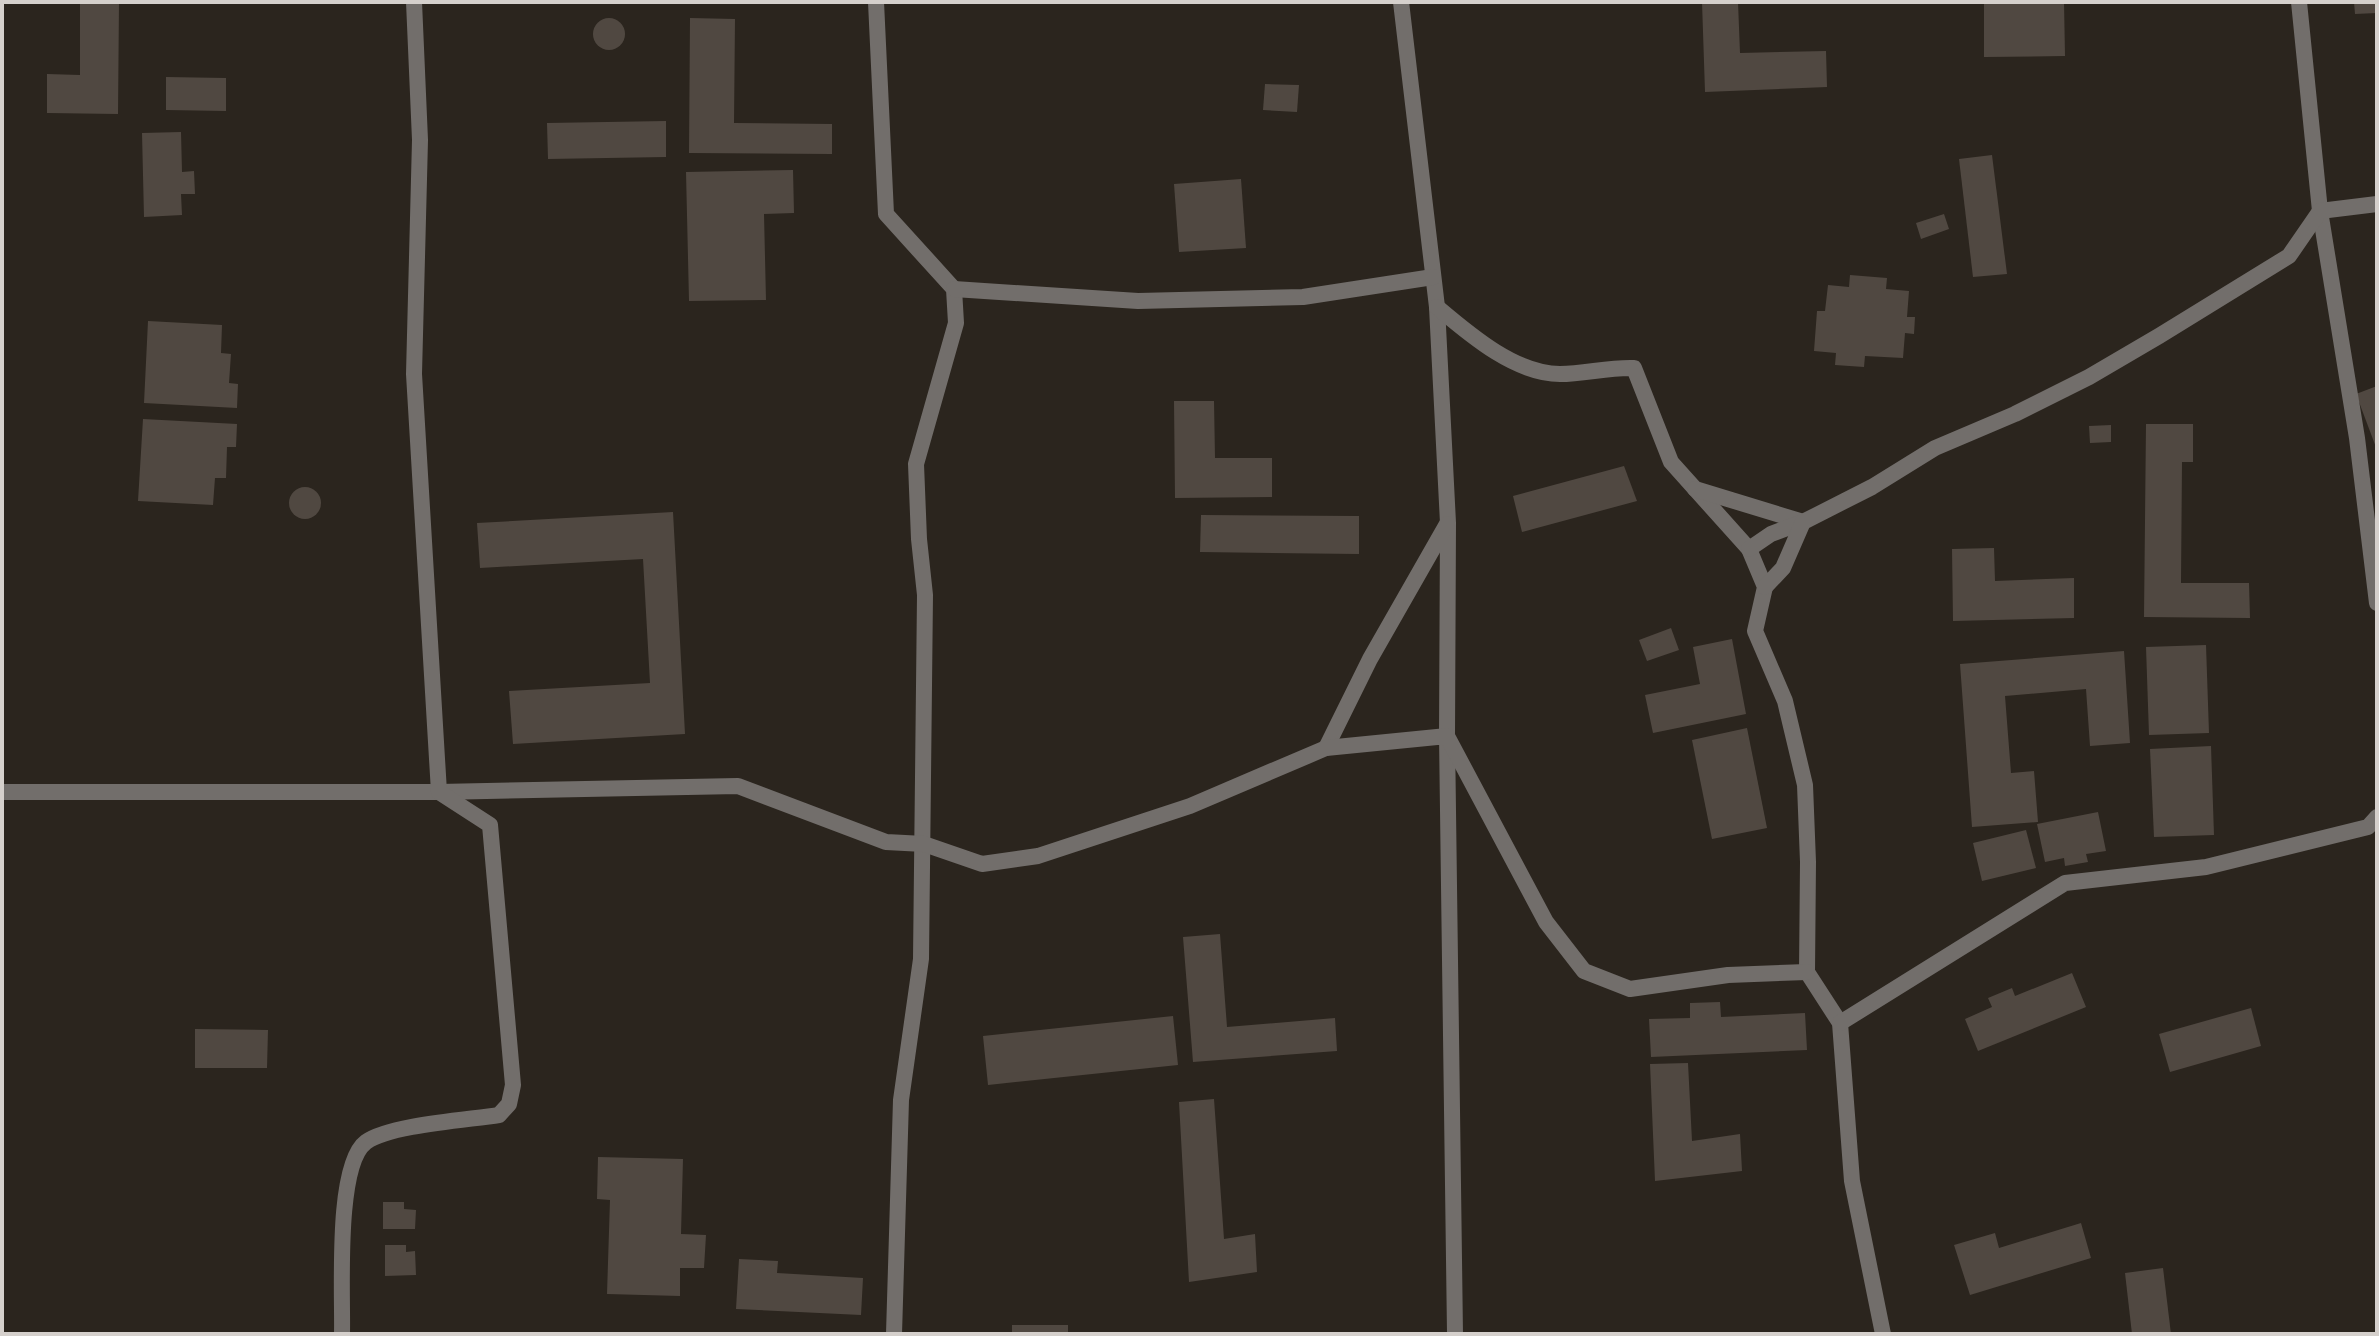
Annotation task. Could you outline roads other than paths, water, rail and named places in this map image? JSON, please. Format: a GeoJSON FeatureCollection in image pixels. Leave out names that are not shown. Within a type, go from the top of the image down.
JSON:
{"type":"FeatureCollection","features":[{"type":"Feature","properties":{"kind":"street"},"geometry":{"type":"LineString","coordinates":[[414,2],[420,140],[414,374],[439,792]]}},
{"type":"Feature","properties":{"kind":"street"},"geometry":{"type":"LineString","coordinates":[[876,2],[886,214],[954,289],[956,323],[916,464],[925,595],[924,844],[921,959],[901,1100],[894,1334]]}},
{"type":"Feature","properties":{"kind":"street"},"geometry":{"type":"LineString","coordinates":[[1401,2],[1437,307],[1448,523],[1447,736],[1455,1334]]}},
{"type":"Feature","properties":{"kind":"street"},"geometry":{"type":"LineString","coordinates":[[2299,2],[2320,211],[2357,438],[2377,603]]}},
{"type":"Feature","properties":{"kind":"street"},"geometry":{"type":"LineString","coordinates":[[1749,549],[1771,534],[1803,522],[1872,487],[1935,448],[2015,414],[2089,377],[2159,336],[2289,256],[2320,211],[2377,204]]}},
{"type":"Feature","properties":{"kind":"street"},"geometry":{"type":"LineString","coordinates":[[954,289],[1138,301],[1273,298],[1303,297],[1433,277]]}},
{"type":"Feature","properties":{"kind":"street"},"geometry":{"type":"LineString","coordinates":[[1437,307],[1476,340],[1516,364],[1558,374],[1611,367],[1634,368],[1671,462],[1749,549],[1765,587]]}},
{"type":"Feature","properties":{"kind":"street"},"geometry":{"type":"LineString","coordinates":[[1693,488],[1803,522]]}},
{"type":"Feature","properties":{"kind":"street"},"geometry":{"type":"LineString","coordinates":[[1803,522],[1783,568],[1765,587],[1755,631],[1785,701],[1805,785],[1807,972],[1840,1023],[1852,1181],[1883,1334]]}},
{"type":"Feature","properties":{"kind":"street"},"geometry":{"type":"LineString","coordinates":[[1326,748],[1370,659],[1448,523]]}},
{"type":"Feature","properties":{"kind":"street"},"geometry":{"type":"LineString","coordinates":[[2,792],[439,792],[738,786],[886,842],[924,844],[982,864],[1038,856],[1190,806],[1326,748],[1447,736]]}},
{"type":"Feature","properties":{"kind":"street"},"geometry":{"type":"LineString","coordinates":[[1447,736],[1546,922],[1584,971],[1630,989],[1728,975],[1807,972]]}},
{"type":"Feature","properties":{"kind":"street"},"geometry":{"type":"LineString","coordinates":[[342,1334],[345,1191],[352,1160],[365,1142],[390,1132],[499,1115],[509,1104],[513,1085],[490,825],[439,792]]}},
{"type":"Feature","properties":{"kind":"street"},"geometry":{"type":"LineString","coordinates":[[1840,1023],[2065,883],[2206,867],[2368,827],[2377,817]]}}]}
